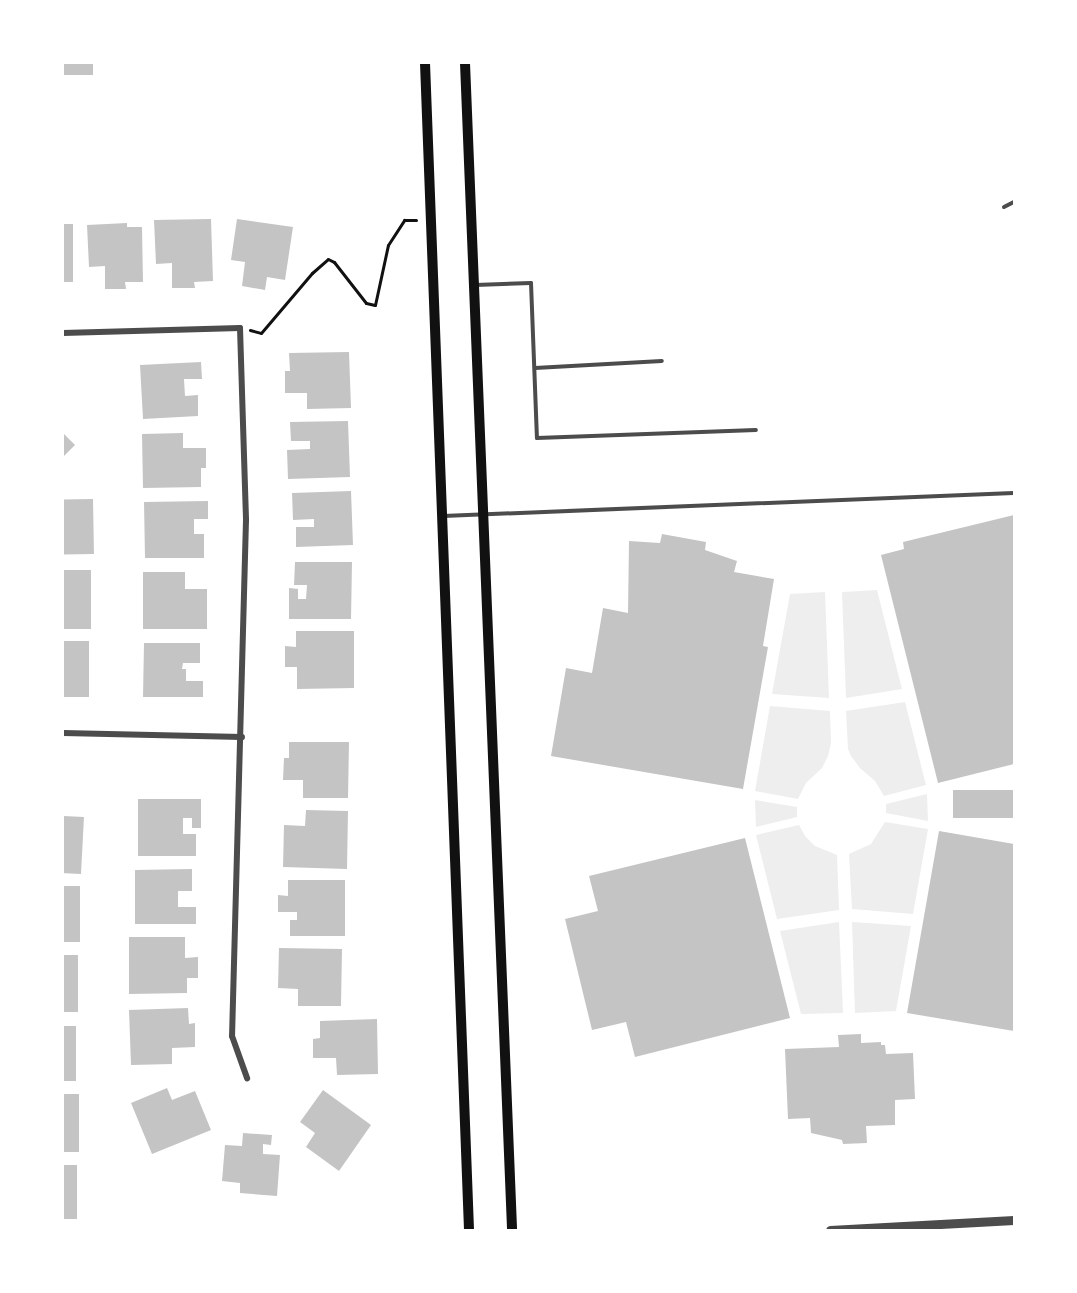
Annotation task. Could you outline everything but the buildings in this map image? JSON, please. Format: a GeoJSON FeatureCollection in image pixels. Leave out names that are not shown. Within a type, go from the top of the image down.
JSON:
{"type":"FeatureCollection","features":[{"type":"Feature","properties":{"kind":"main road"},"geometry":{"type":"LineString","coordinates":[[425,63],[470,1230]]}},
{"type":"Feature","properties":{"kind":"main road"},"geometry":{"type":"LineString","coordinates":[[465,63],[512,1230]]}},
{"type":"Feature","properties":{"kind":"street"},"geometry":{"type":"LineString","coordinates":[[63,333],[240,328],[246,520],[242,737],[232,1036],[248,1078]]}},
{"type":"Feature","properties":{"kind":"street"},"geometry":{"type":"LineString","coordinates":[[63,733],[242,737]]}},
{"type":"Feature","properties":{"kind":"street"},"geometry":{"type":"LineString","coordinates":[[830,1230],[1014,1221]]}},
{"type":"Feature","properties":{"kind":"lane"},"geometry":{"type":"LineString","coordinates":[[1004,207],[1014,202]]}},
{"type":"Feature","properties":{"kind":"lane"},"geometry":{"type":"LineString","coordinates":[[475,285],[531,283],[537,438],[756,430]]}},
{"type":"Feature","properties":{"kind":"lane"},"geometry":{"type":"LineString","coordinates":[[535,368],[662,361]]}},
{"type":"Feature","properties":{"kind":"lane"},"geometry":{"type":"LineString","coordinates":[[442,516],[1014,493]]}},
{"type":"Feature","properties":{"kind":"path"},"geometry":{"type":"LineString","coordinates":[[240,328],[261,333],[312,273],[328,259],[334,262],[366,303],[375,305],[388,245],[394,233],[404,220],[431,219]]}},
{"type":"Feature","properties":{"kind":"shaded area"},"geometry":{"type":"Polygon","coordinates":[[[877,590],[902,689],[846,698],[842,592],[877,590]]]}},
{"type":"Feature","properties":{"kind":"shaded area"},"geometry":{"type":"Polygon","coordinates":[[[825,592],[829,698],[772,694],[790,594],[825,592]]]}},
{"type":"Feature","properties":{"kind":"shaded area"},"geometry":{"type":"Polygon","coordinates":[[[905,702],[926,785],[884,796],[875,781],[860,768],[851,756],[848,749],[846,711],[905,702]]]}},
{"type":"Feature","properties":{"kind":"shaded area"},"geometry":{"type":"Polygon","coordinates":[[[770,706],[830,711],[831,743],[828,756],[822,768],[806,783],[798,799],[755,791],[770,706]]]}},
{"type":"Feature","properties":{"kind":"shaded area"},"geometry":{"type":"Polygon","coordinates":[[[927,794],[928,821],[886,813],[886,804],[927,794]]]}},
{"type":"Feature","properties":{"kind":"shaded area"},"geometry":{"type":"Polygon","coordinates":[[[755,800],[797,807],[797,817],[756,827],[755,800]]]}},
{"type":"Feature","properties":{"kind":"shaded area"},"geometry":{"type":"Polygon","coordinates":[[[885,822],[928,829],[913,914],[852,909],[849,854],[871,844],[885,822]]]}},
{"type":"Feature","properties":{"kind":"shaded area"},"geometry":{"type":"Polygon","coordinates":[[[799,825],[805,836],[815,846],[837,855],[839,910],[777,919],[756,835],[799,825]]]}},
{"type":"Feature","properties":{"kind":"shaded area"},"geometry":{"type":"Polygon","coordinates":[[[839,922],[843,1013],[801,1014],[780,931],[839,922]]]}},
{"type":"Feature","properties":{"kind":"shaded area"},"geometry":{"type":"Polygon","coordinates":[[[852,922],[911,926],[896,1011],[855,1013],[852,922]]]}}]}
